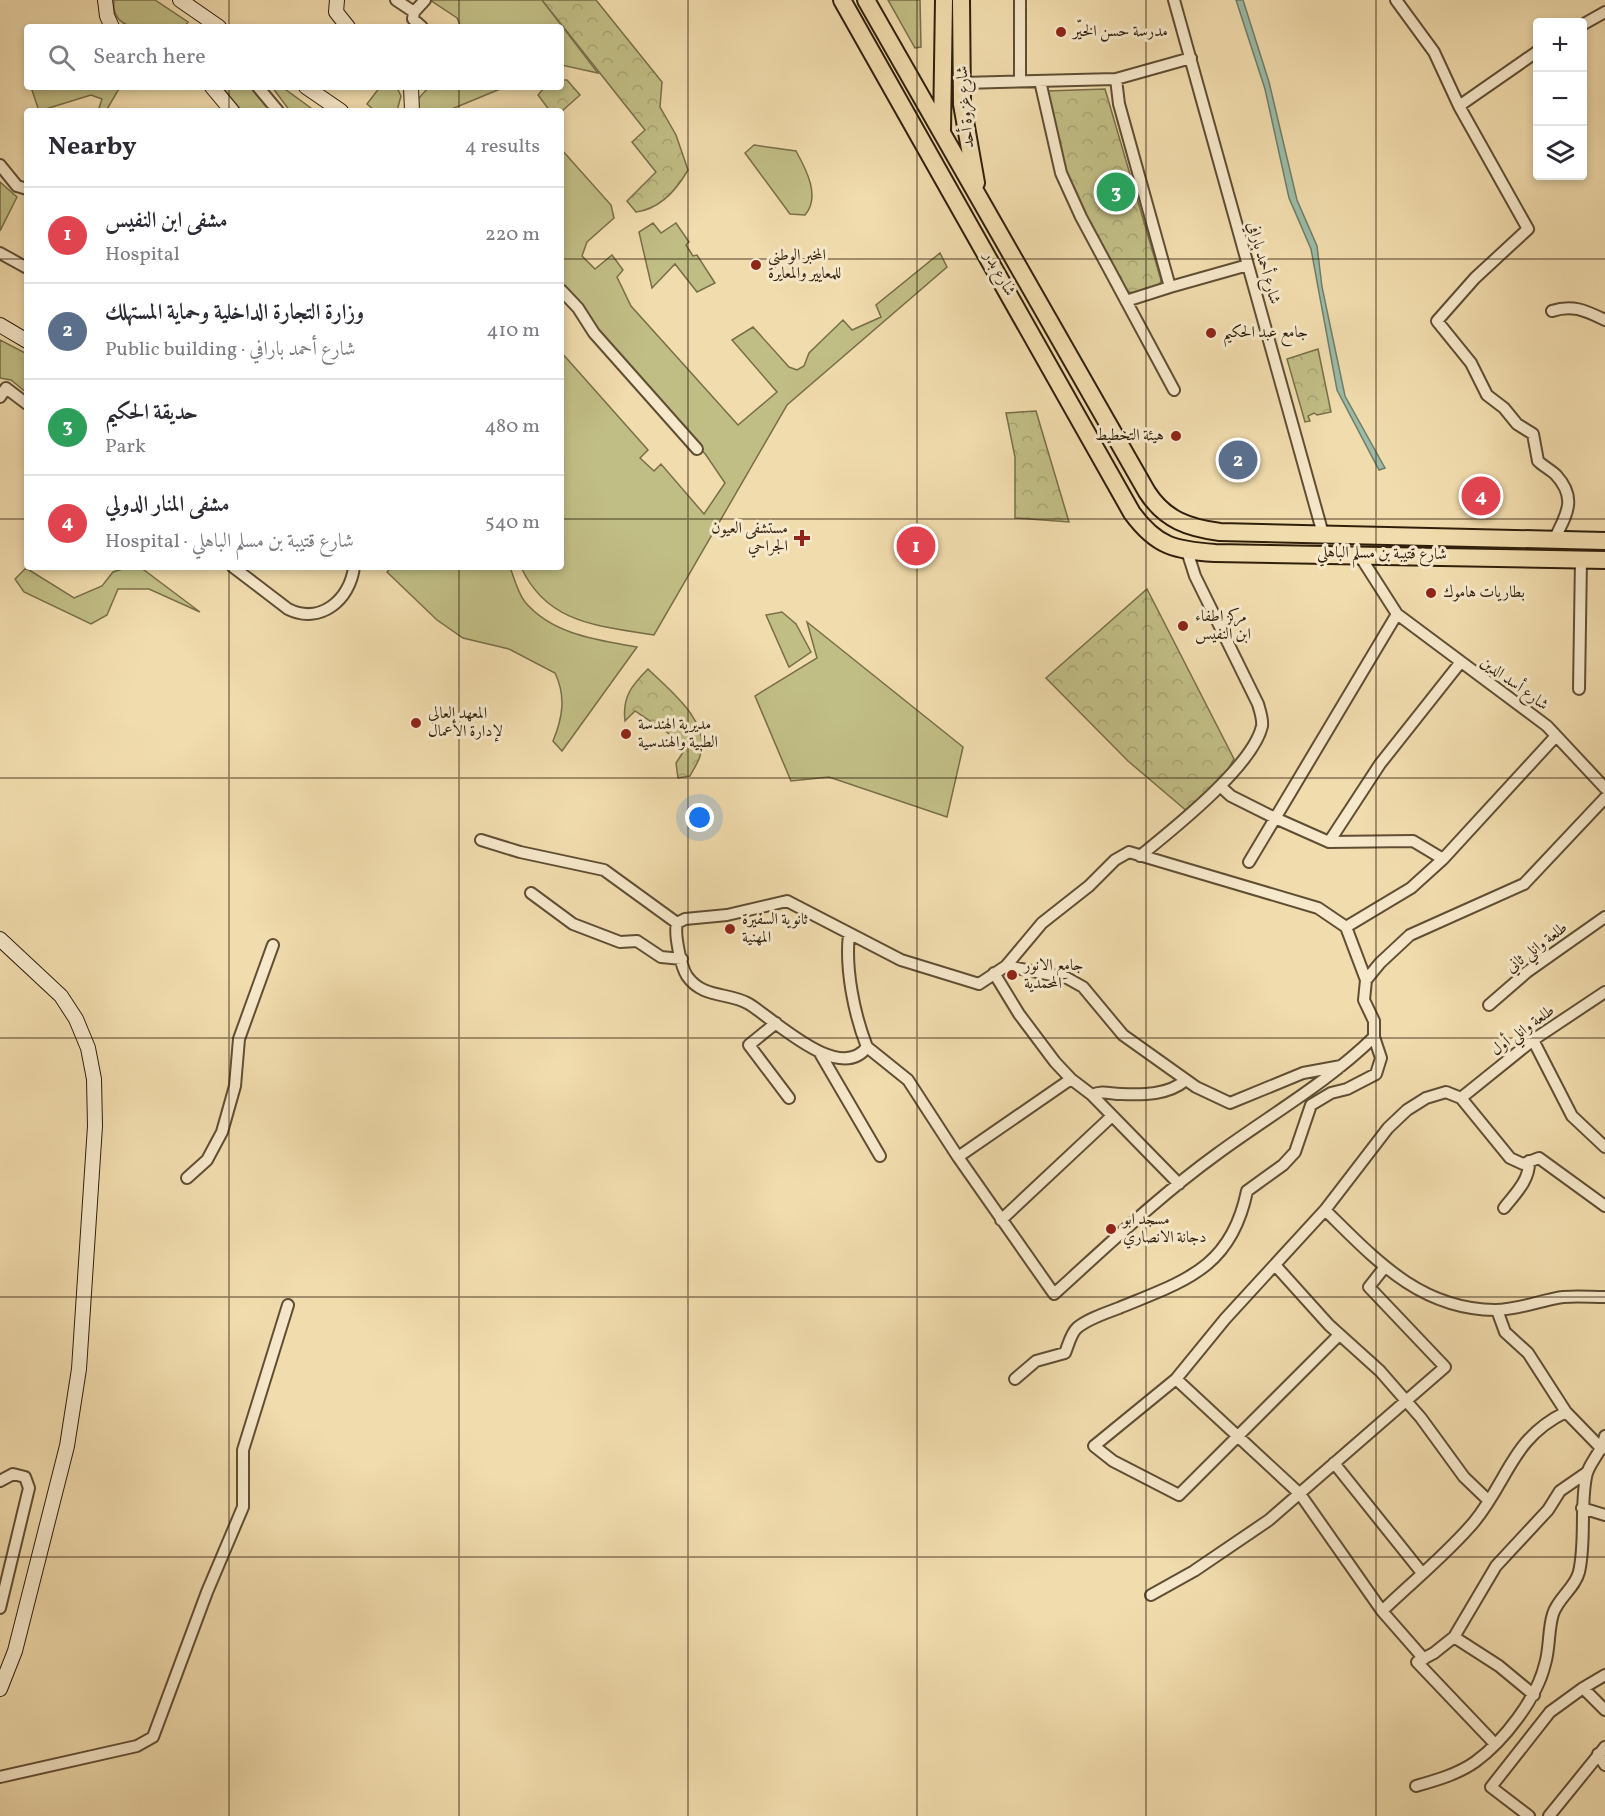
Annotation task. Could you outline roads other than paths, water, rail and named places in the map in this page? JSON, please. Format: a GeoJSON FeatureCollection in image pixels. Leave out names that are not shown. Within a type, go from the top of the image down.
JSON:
{"type":"FeatureCollection","features":[{"type":"Feature","properties":{"kind":"main road"},"geometry":{"type":"LineString","coordinates":[[105,0],[106,16],[110,24]]}},
{"type":"Feature","properties":{"kind":"main road"},"geometry":{"type":"LineString","coordinates":[[180,0],[215,24]]}},
{"type":"Feature","properties":{"kind":"main road"},"geometry":{"type":"LineString","coordinates":[[337,0],[336,12],[346,24]]}},
{"type":"Feature","properties":{"kind":"main road","name":"شارع بدر"},"geometry":{"type":"LineString","coordinates":[[842,0],[1132,513],[1161,544]]}},
{"type":"Feature","properties":{"kind":"main road","name":"شارع بدر"},"geometry":{"type":"LineString","coordinates":[[866,0],[1152,500],[1168,516],[1185,526]]}},
{"type":"Feature","properties":{"kind":"main road","name":"شارع غزوة أحد"},"geometry":{"type":"LineString","coordinates":[[940,172],[944,0]]}},
{"type":"Feature","properties":{"kind":"main road","name":"شارع غزوة أحد"},"geometry":{"type":"LineString","coordinates":[[961,0],[962,104],[976,185],[988,212]]}},
{"type":"Feature","properties":{"kind":"main road"},"geometry":{"type":"LineString","coordinates":[[911,79],[917,82],[930,81],[944,63]]}},
{"type":"Feature","properties":{"kind":"main road"},"geometry":{"type":"LineString","coordinates":[[214,90],[230,108]]}},
{"type":"Feature","properties":{"kind":"main road"},"geometry":{"type":"LineString","coordinates":[[310,90],[337,108]]}},
{"type":"Feature","properties":{"kind":"main road"},"geometry":{"type":"LineString","coordinates":[[411,90],[412,108]]}},
{"type":"Feature","properties":{"kind":"main road"},"geometry":{"type":"LineString","coordinates":[[920,137],[942,133],[956,122],[962,104]]}},
{"type":"Feature","properties":{"kind":"main road"},"geometry":{"type":"LineString","coordinates":[[0,325],[24,338]]}},
{"type":"Feature","properties":{"kind":"main road"},"geometry":{"type":"LineString","coordinates":[[1132,513],[1140,504],[1152,500]]}},
{"type":"Feature","properties":{"kind":"main road"},"geometry":{"type":"LineString","coordinates":[[1161,544],[1179,537],[1185,526]]}},
{"type":"Feature","properties":{"kind":"main road","name":"شارع قتيبة بن مسلم الباهلي"},"geometry":{"type":"LineString","coordinates":[[1185,526],[1220,532],[1605,541]]}},
{"type":"Feature","properties":{"kind":"main road","name":"شارع قتيبة بن مسلم الباهلي"},"geometry":{"type":"LineString","coordinates":[[1161,544],[1187,551],[1605,560]]}},
{"type":"Feature","properties":{"kind":"main road"},"geometry":{"type":"LineString","coordinates":[[0,939],[62,996],[76,1019],[88,1047],[94,1079],[95,1126],[79,1369],[67,1446],[15,1651],[0,1689]]}},
{"type":"Feature","properties":{"kind":"street"},"geometry":{"type":"LineString","coordinates":[[396,0],[414,12]]}},
{"type":"Feature","properties":{"kind":"street"},"geometry":{"type":"LineString","coordinates":[[418,24],[412,19],[414,12],[425,0]]}},
{"type":"Feature","properties":{"kind":"street"},"geometry":{"type":"LineString","coordinates":[[1020,0],[1020,81]]}},
{"type":"Feature","properties":{"kind":"street","name":"شارع أحمد بارافي"},"geometry":{"type":"LineString","coordinates":[[1174,0],[1323,534]]}},
{"type":"Feature","properties":{"kind":"street"},"geometry":{"type":"LineString","coordinates":[[1396,0],[1434,52],[1459,106],[1528,230],[1475,278],[1437,321],[1471,363],[1487,395],[1504,408],[1517,424],[1533,434],[1538,461],[1555,474],[1565,489],[1570,507],[1554,540]]}},
{"type":"Feature","properties":{"kind":"street"},"geometry":{"type":"LineString","coordinates":[[1587,22],[1605,12]]}},
{"type":"Feature","properties":{"kind":"street"},"geometry":{"type":"LineString","coordinates":[[1459,106],[1533,54]]}},
{"type":"Feature","properties":{"kind":"street"},"geometry":{"type":"LineString","coordinates":[[962,83],[1116,79],[1191,58]]}},
{"type":"Feature","properties":{"kind":"street"},"geometry":{"type":"LineString","coordinates":[[1116,79],[1119,104],[1170,287]]}},
{"type":"Feature","properties":{"kind":"street"},"geometry":{"type":"LineString","coordinates":[[1040,81],[1061,173],[1081,217],[1174,390]]}},
{"type":"Feature","properties":{"kind":"street"},"geometry":{"type":"LineString","coordinates":[[260,90],[276,108]]}},
{"type":"Feature","properties":{"kind":"street"},"geometry":{"type":"LineString","coordinates":[[0,165],[17,186],[24,188]]}},
{"type":"Feature","properties":{"kind":"street"},"geometry":{"type":"LineString","coordinates":[[0,253],[24,266]]}},
{"type":"Feature","properties":{"kind":"street"},"geometry":{"type":"LineString","coordinates":[[1126,301],[1248,265]]}},
{"type":"Feature","properties":{"kind":"street"},"geometry":{"type":"LineString","coordinates":[[564,293],[578,308],[594,333],[697,449]]}},
{"type":"Feature","properties":{"kind":"street"},"geometry":{"type":"LineString","coordinates":[[1552,311],[1566,306],[1582,309],[1605,320]]}},
{"type":"Feature","properties":{"kind":"street"},"geometry":{"type":"LineString","coordinates":[[0,398],[6,388],[24,402]]}},
{"type":"Feature","properties":{"kind":"street"},"geometry":{"type":"LineString","coordinates":[[1140,856],[1220,786],[1260,733],[1262,715],[1258,704],[1195,576],[1187,551]]}},
{"type":"Feature","properties":{"kind":"street","name":"شارع أسد الدين"},"geometry":{"type":"LineString","coordinates":[[1358,553],[1397,614],[1547,726],[1605,788]]}},
{"type":"Feature","properties":{"kind":"street"},"geometry":{"type":"LineString","coordinates":[[1579,689],[1581,559]]}},
{"type":"Feature","properties":{"kind":"street"},"geometry":{"type":"LineString","coordinates":[[237,570],[288,609],[311,615],[325,611],[346,593],[353,580],[354,570]]}},
{"type":"Feature","properties":{"kind":"street"},"geometry":{"type":"LineString","coordinates":[[1249,862],[1397,614]]}},
{"type":"Feature","properties":{"kind":"street"},"geometry":{"type":"LineString","coordinates":[[1329,842],[1380,764],[1460,663]]}},
{"type":"Feature","properties":{"kind":"street"},"geometry":{"type":"LineString","coordinates":[[1346,927],[1411,888],[1443,859],[1556,736]]}},
{"type":"Feature","properties":{"kind":"street"},"geometry":{"type":"LineString","coordinates":[[1220,786],[1231,796],[1275,819],[1329,842],[1413,842],[1443,859]]}},
{"type":"Feature","properties":{"kind":"street"},"geometry":{"type":"LineString","coordinates":[[1366,980],[1410,934],[1524,884],[1605,798]]}},
{"type":"Feature","properties":{"kind":"street"},"geometry":{"type":"LineString","coordinates":[[481,840],[520,852],[604,870],[677,923]]}},
{"type":"Feature","properties":{"kind":"street"},"geometry":{"type":"LineString","coordinates":[[677,923],[685,919],[728,915],[787,901],[901,960],[979,984],[1005,966],[1042,923],[1089,886],[1115,860],[1129,852],[1318,908],[1346,927],[1366,980],[1364,1000],[1374,1021],[1374,1037],[1381,1058],[1376,1074],[1347,1089],[1330,1093],[1311,1105],[1295,1152],[1282,1165],[1247,1191],[1241,1221],[1225,1245],[1201,1271],[1178,1285],[1102,1315],[1077,1328],[1065,1353],[1036,1361],[1016,1379]]}},
{"type":"Feature","properties":{"kind":"street"},"geometry":{"type":"LineString","coordinates":[[531,893],[573,924],[620,942],[637,941],[661,957],[682,959]]}},
{"type":"Feature","properties":{"kind":"street","name":"طلعة وانلي ثاني"},"geometry":{"type":"LineString","coordinates":[[1489,1005],[1527,972],[1605,917]]}},
{"type":"Feature","properties":{"kind":"street"},"geometry":{"type":"LineString","coordinates":[[677,923],[675,932],[686,976],[703,991],[747,1002],[821,1055],[880,1156]]}},
{"type":"Feature","properties":{"kind":"street"},"geometry":{"type":"LineString","coordinates":[[849,934],[847,949],[859,1028],[867,1047],[908,1080],[958,1157],[1054,1294],[1216,1154],[1345,1066],[1374,1037]]}},
{"type":"Feature","properties":{"kind":"street"},"geometry":{"type":"LineString","coordinates":[[187,1178],[207,1160],[222,1132],[235,1086],[239,1039],[273,945]]}},
{"type":"Feature","properties":{"kind":"street"},"geometry":{"type":"LineString","coordinates":[[1005,966],[1066,978],[1083,987],[1124,1035],[1186,1080],[1230,1103],[1303,1073],[1345,1066]]}},
{"type":"Feature","properties":{"kind":"street"},"geometry":{"type":"LineString","coordinates":[[994,973],[1019,1014],[1071,1079],[1092,1095],[1179,1184]]}},
{"type":"Feature","properties":{"kind":"street","name":"طلعة وانلي أول"},"geometry":{"type":"LineString","coordinates":[[1461,1098],[1533,1040],[1605,992]]}},
{"type":"Feature","properties":{"kind":"street"},"geometry":{"type":"LineString","coordinates":[[776,1023],[749,1046],[789,1098]]}},
{"type":"Feature","properties":{"kind":"street"},"geometry":{"type":"LineString","coordinates":[[1533,1040],[1572,1116],[1602,1141]]}},
{"type":"Feature","properties":{"kind":"street"},"geometry":{"type":"LineString","coordinates":[[821,1055],[851,1059],[861,1056],[867,1047]]}},
{"type":"Feature","properties":{"kind":"street"},"geometry":{"type":"LineString","coordinates":[[958,1157],[1071,1079]]}},
{"type":"Feature","properties":{"kind":"street"},"geometry":{"type":"LineString","coordinates":[[1092,1095],[1102,1091],[1119,1094],[1164,1092],[1174,1090],[1186,1080]]}},
{"type":"Feature","properties":{"kind":"street"},"geometry":{"type":"LineString","coordinates":[[1339,1335],[1179,1495],[1113,1461],[1094,1446],[1176,1379],[1225,1319],[1325,1210],[1388,1128],[1407,1110],[1426,1098],[1446,1092],[1461,1098],[1510,1158],[1523,1164],[1539,1158],[1605,1206]]}},
{"type":"Feature","properties":{"kind":"street"},"geometry":{"type":"LineString","coordinates":[[1001,1220],[1112,1116]]}},
{"type":"Feature","properties":{"kind":"street"},"geometry":{"type":"LineString","coordinates":[[1504,1208],[1525,1182],[1530,1169],[1529,1161]]}},
{"type":"Feature","properties":{"kind":"street"},"geometry":{"type":"LineString","coordinates":[[1325,1210],[1384,1268],[1412,1288],[1459,1305],[1497,1310],[1564,1297],[1605,1297]]}},
{"type":"Feature","properties":{"kind":"street"},"geometry":{"type":"LineString","coordinates":[[1275,1265],[1339,1335],[1380,1371],[1407,1402],[1464,1477],[1489,1501]]}},
{"type":"Feature","properties":{"kind":"street"},"geometry":{"type":"LineString","coordinates":[[1151,1595],[1237,1543],[1300,1494],[1445,1367],[1369,1287],[1384,1268]]}},
{"type":"Feature","properties":{"kind":"street"},"geometry":{"type":"LineString","coordinates":[[0,1777],[137,1746],[153,1737],[207,1592],[243,1507],[243,1450],[288,1305]]}},
{"type":"Feature","properties":{"kind":"street"},"geometry":{"type":"LineString","coordinates":[[1497,1310],[1505,1332],[1528,1353],[1566,1412],[1602,1449]]}},
{"type":"Feature","properties":{"kind":"street"},"geometry":{"type":"LineString","coordinates":[[1176,1379],[1300,1494],[1382,1611],[1424,1659]]}},
{"type":"Feature","properties":{"kind":"street"},"geometry":{"type":"LineString","coordinates":[[1382,1611],[1473,1523],[1489,1501],[1523,1443],[1545,1422],[1566,1412]]}},
{"type":"Feature","properties":{"kind":"street"},"geometry":{"type":"LineString","coordinates":[[1495,1744],[1417,1662],[1454,1637],[1496,1566],[1548,1510],[1560,1491],[1586,1473],[1602,1449],[1605,1436]]}},
{"type":"Feature","properties":{"kind":"street"},"geometry":{"type":"LineString","coordinates":[[1334,1463],[1422,1573]]}},
{"type":"Feature","properties":{"kind":"street"},"geometry":{"type":"LineString","coordinates":[[1416,1786],[1446,1777],[1475,1762],[1495,1744],[1534,1695],[1545,1665],[1553,1614],[1576,1581],[1579,1569],[1581,1508],[1586,1473]]}},
{"type":"Feature","properties":{"kind":"street"},"geometry":{"type":"LineString","coordinates":[[0,1481],[14,1474],[25,1477],[29,1488],[0,1608]]}},
{"type":"Feature","properties":{"kind":"street"},"geometry":{"type":"LineString","coordinates":[[1581,1508],[1605,1515]]}},
{"type":"Feature","properties":{"kind":"street"},"geometry":{"type":"LineString","coordinates":[[1454,1637],[1499,1666],[1534,1695]]}},
{"type":"Feature","properties":{"kind":"street"},"geometry":{"type":"LineString","coordinates":[[1529,1816],[1491,1787],[1550,1712],[1583,1688],[1605,1676]]}},
{"type":"Feature","properties":{"kind":"street"},"geometry":{"type":"LineString","coordinates":[[1583,1688],[1605,1710]]}},
{"type":"Feature","properties":{"kind":"street"},"geometry":{"type":"LineString","coordinates":[[1601,1750],[1605,1765]]}},
{"type":"Feature","properties":{"kind":"street"},"geometry":{"type":"LineString","coordinates":[[1549,1816],[1601,1750]]}},
{"type":"Feature","properties":{"kind":"place","name":"مدرسة حسن الخيّر"},"geometry":{"type":"Point","coordinates":[1061,32]}},
{"type":"Feature","properties":{"kind":"place","name":"حديقة الحكيم"},"geometry":{"type":"Point","coordinates":[1116,192]}},
{"type":"Feature","properties":{"kind":"place","name":"المخبر الوطني للمعايير والمعايرة"},"geometry":{"type":"Point","coordinates":[756,265]}},
{"type":"Feature","properties":{"kind":"place","name":"جامع عبد الحكيم"},"geometry":{"type":"Point","coordinates":[1211,333]}},
{"type":"Feature","properties":{"kind":"place","name":"هيئة التخطيط"},"geometry":{"type":"Point","coordinates":[1176,436]}},
{"type":"Feature","properties":{"kind":"place","name":"وزارة التجارة الداخلية وحماية المستهلك"},"geometry":{"type":"Point","coordinates":[1238,460]}},
{"type":"Feature","properties":{"kind":"place","name":"مشفى المنار الدولي"},"geometry":{"type":"Point","coordinates":[1481,496]}},
{"type":"Feature","properties":{"kind":"place","name":"مستشفى العيون الجراحي"},"geometry":{"type":"Point","coordinates":[802,538]}},
{"type":"Feature","properties":{"kind":"place","name":"مشفى ابن النفيس"},"geometry":{"type":"Point","coordinates":[916,546]}},
{"type":"Feature","properties":{"kind":"place","name":"بطاريات هاموك"},"geometry":{"type":"Point","coordinates":[1431,593]}},
{"type":"Feature","properties":{"kind":"place","name":"مركز اطفاء ابن النفيس"},"geometry":{"type":"Point","coordinates":[1183,626]}},
{"type":"Feature","properties":{"kind":"place","name":"المعهد العالي لإدارة الأعمال"},"geometry":{"type":"Point","coordinates":[416,723]}},
{"type":"Feature","properties":{"kind":"place","name":"مديرية الهندسة الطبية والهندسية"},"geometry":{"type":"Point","coordinates":[626,734]}},
{"type":"Feature","properties":{"kind":"place","name":"ثانوية السفيرة المهنية"},"geometry":{"type":"Point","coordinates":[730,929]}},
{"type":"Feature","properties":{"kind":"place","name":"جامع الانور المحمدية"},"geometry":{"type":"Point","coordinates":[1012,975]}},
{"type":"Feature","properties":{"kind":"place","name":"مسجد ابو دجانة الانصاري"},"geometry":{"type":"Point","coordinates":[1111,1229]}}]}
